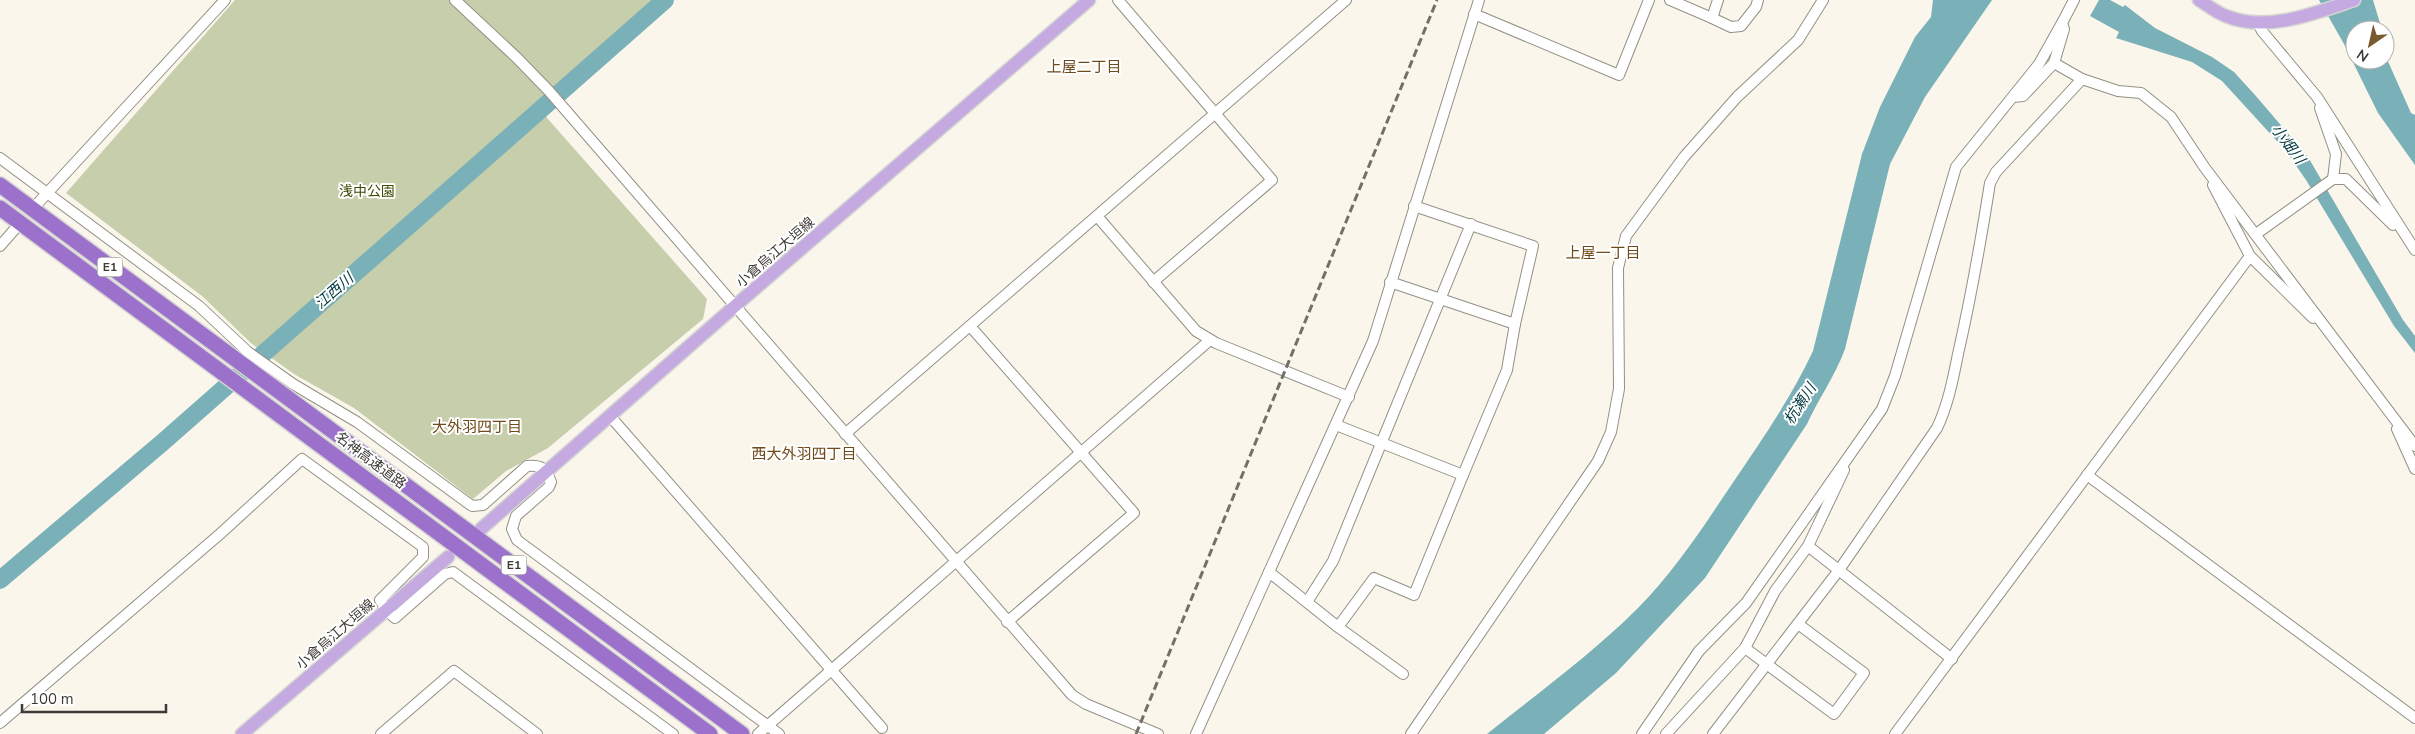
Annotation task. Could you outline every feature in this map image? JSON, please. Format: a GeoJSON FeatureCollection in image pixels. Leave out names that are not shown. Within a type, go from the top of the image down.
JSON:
{"type":"FeatureCollection","features":[{"type":"Feature","properties":{"kind":"highway","name":"名神高速道路"},"geometry":{"type":"LineString","coordinates":[[0,185],[221,348],[290,390],[742,734]]}},
{"type":"Feature","properties":{"kind":"highway","name":"名神高速道路"},"geometry":{"type":"LineString","coordinates":[[0,208],[710,734]]}},
{"type":"Feature","properties":{"kind":"main road","name":"小倉烏江大垣線"},"geometry":{"type":"LineString","coordinates":[[482,529],[735,306],[1089,0]]}},
{"type":"Feature","properties":{"kind":"main road"},"geometry":{"type":"LineString","coordinates":[[2199,0],[2226,17],[2258,23],[2313,13],[2354,0]]}},
{"type":"Feature","properties":{"kind":"main road","name":"小倉烏江大垣線"},"geometry":{"type":"LineString","coordinates":[[242,734],[448,557]]}},
{"type":"Feature","properties":{"kind":"street"},"geometry":{"type":"LineString","coordinates":[[38,203],[226,0]]}},
{"type":"Feature","properties":{"kind":"street"},"geometry":{"type":"LineString","coordinates":[[455,0],[549,91],[1072,695],[1086,704],[1158,734]]}},
{"type":"Feature","properties":{"kind":"street"},"geometry":{"type":"LineString","coordinates":[[1118,0],[1216,112],[1272,180],[1153,282]]}},
{"type":"Feature","properties":{"kind":"street"},"geometry":{"type":"LineString","coordinates":[[845,434],[1346,0]]}},
{"type":"Feature","properties":{"kind":"street"},"geometry":{"type":"LineString","coordinates":[[1196,734],[1373,341],[1479,0]]}},
{"type":"Feature","properties":{"kind":"street"},"geometry":{"type":"LineString","coordinates":[[1474,14],[1619,74],[1649,0]]}},
{"type":"Feature","properties":{"kind":"street"},"geometry":{"type":"LineString","coordinates":[[1670,0],[1731,27],[1741,26],[1756,7],[1758,0]]}},
{"type":"Feature","properties":{"kind":"street"},"geometry":{"type":"LineString","coordinates":[[1712,18],[1718,0]]}},
{"type":"Feature","properties":{"kind":"street"},"geometry":{"type":"LineString","coordinates":[[1411,734],[1598,461],[1610,432],[1620,389],[1618,268],[1626,236],[1684,157],[1737,97],[1798,40],[1823,0]]}},
{"type":"Feature","properties":{"kind":"street"},"geometry":{"type":"LineString","coordinates":[[1642,734],[1699,651],[1746,603],[1882,409],[1895,376],[1931,247],[1956,168],[2039,64],[2074,0]]}},
{"type":"Feature","properties":{"kind":"street"},"geometry":{"type":"LineString","coordinates":[[2013,97],[2023,96],[2054,63],[2064,29],[2062,22]]}},
{"type":"Feature","properties":{"kind":"street"},"geometry":{"type":"LineString","coordinates":[[2258,23],[2262,31],[2317,98],[2413,248]]}},
{"type":"Feature","properties":{"kind":"street"},"geometry":{"type":"LineString","coordinates":[[2054,63],[2082,79],[2118,91],[2141,93],[2171,117],[2205,168],[2327,327],[2415,446]]}},
{"type":"Feature","properties":{"kind":"street"},"geometry":{"type":"LineString","coordinates":[[1713,734],[1839,570],[1942,416],[1970,302],[1990,183],[1996,172],[2082,79]]}},
{"type":"Feature","properties":{"kind":"street"},"geometry":{"type":"LineString","coordinates":[[2317,98],[2324,124],[2336,154],[2332,178]]}},
{"type":"Feature","properties":{"kind":"street"},"geometry":{"type":"LineString","coordinates":[[0,158],[200,306],[290,390],[357,422],[472,506],[483,505],[527,466],[540,465],[547,470],[551,482],[549,487],[516,516],[512,529],[517,540],[779,734]]}},
{"type":"Feature","properties":{"kind":"street"},"geometry":{"type":"LineString","coordinates":[[2205,168],[2250,256],[2313,318],[2327,327]]}},
{"type":"Feature","properties":{"kind":"street"},"geometry":{"type":"LineString","coordinates":[[2256,234],[2332,178],[2346,179],[2370,200],[2413,248]]}},
{"type":"Feature","properties":{"kind":"street"},"geometry":{"type":"LineString","coordinates":[[1338,627],[1374,578],[1414,595],[1507,370],[1515,324],[1533,246],[1414,206]]}},
{"type":"Feature","properties":{"kind":"street"},"geometry":{"type":"LineString","coordinates":[[1097,216],[1196,331],[1210,340],[1251,358],[1349,397]]}},
{"type":"Feature","properties":{"kind":"street"},"geometry":{"type":"LineString","coordinates":[[1307,602],[1333,561],[1471,224]]}},
{"type":"Feature","properties":{"kind":"street"},"geometry":{"type":"LineString","coordinates":[[2,241],[14,230]]}},
{"type":"Feature","properties":{"kind":"street"},"geometry":{"type":"LineString","coordinates":[[1895,734],[2250,256]]}},
{"type":"Feature","properties":{"kind":"street"},"geometry":{"type":"LineString","coordinates":[[1390,282],[1515,324]]}},
{"type":"Feature","properties":{"kind":"street"},"geometry":{"type":"LineString","coordinates":[[970,326],[1134,513],[1007,622]]}},
{"type":"Feature","properties":{"kind":"street"},"geometry":{"type":"LineString","coordinates":[[758,734],[1082,454],[1210,340]]}},
{"type":"Feature","properties":{"kind":"street"},"geometry":{"type":"LineString","coordinates":[[2387,408],[2415,469]]}},
{"type":"Feature","properties":{"kind":"street"},"geometry":{"type":"LineString","coordinates":[[610,416],[830,671],[882,728]]}},
{"type":"Feature","properties":{"kind":"street"},"geometry":{"type":"LineString","coordinates":[[1336,425],[1463,475]]}},
{"type":"Feature","properties":{"kind":"street"},"geometry":{"type":"LineString","coordinates":[[1666,734],[1745,648],[1775,591],[1808,546],[1844,471],[1847,458]]}},
{"type":"Feature","properties":{"kind":"street"},"geometry":{"type":"LineString","coordinates":[[0,723],[234,522],[302,459],[423,547],[423,557],[380,600],[386,610],[395,618],[445,574],[453,572],[673,734]]}},
{"type":"Feature","properties":{"kind":"street"},"geometry":{"type":"LineString","coordinates":[[2086,475],[2415,718]]}},
{"type":"Feature","properties":{"kind":"street"},"geometry":{"type":"LineString","coordinates":[[1808,546],[1952,659]]}},
{"type":"Feature","properties":{"kind":"street"},"geometry":{"type":"LineString","coordinates":[[1269,572],[1338,627],[1403,674]]}},
{"type":"Feature","properties":{"kind":"street"},"geometry":{"type":"LineString","coordinates":[[1745,648],[1834,714],[1864,673],[1798,624]]}},
{"type":"Feature","properties":{"kind":"street"},"geometry":{"type":"LineString","coordinates":[[381,734],[454,672],[536,734]]}},
{"type":"Feature","properties":{"kind":"green space","name":"浅中公園"},"geometry":{"type":"Polygon","coordinates":[[[235,0],[665,0],[540,110],[707,299],[703,319],[548,448],[506,471],[473,499],[354,408],[294,374],[252,344],[202,296],[66,193],[235,0]]]}},
{"type":"Feature","properties":{"kind":"water","name":"杭瀬川"},"geometry":{"type":"Polygon","coordinates":[[[1933,0],[1992,0],[1925,97],[1890,164],[1845,349],[1807,424],[1705,578],[1616,673],[1544,734],[1487,734],[1602,641],[1651,594],[1699,532],[1754,452],[1785,402],[1813,351],[1862,154],[1880,107],[1915,37],[1931,17],[1933,0]]]}},
{"type":"Feature","properties":{"kind":"water","name":"小畑川"},"geometry":{"type":"Polygon","coordinates":[[[2099,0],[2110,0],[2123,7],[2125,5],[2155,28],[2212,57],[2234,72],[2255,95],[2308,157],[2403,320],[2415,336],[2415,353],[2394,326],[2306,180],[2286,151],[2222,81],[2192,62],[2116,38],[2119,32],[2090,16],[2099,0]]]}},
{"type":"Feature","properties":{"kind":"water"},"geometry":{"type":"Polygon","coordinates":[[[2319,0],[2373,0],[2379,20],[2345,20],[2345,46],[2319,0]]]}},
{"type":"Feature","properties":{"kind":"water"},"geometry":{"type":"Polygon","coordinates":[[[2357,70],[2392,70],[2411,113],[2415,115],[2415,165],[2378,113],[2357,70]]]}},
{"type":"Feature","properties":{"kind":"waterway","name":"江西川"},"geometry":{"type":"LineString","coordinates":[[0,580],[163,442],[665,0]]}},
{"type":"Feature","properties":{"kind":"railway"},"geometry":{"type":"LineString","coordinates":[[1136,734],[1437,0]]}},
{"type":"Feature","properties":{"kind":"district","name":"上屋二丁目"},"geometry":{"type":"Point","coordinates":[1084,67]}},
{"type":"Feature","properties":{"kind":"district","name":"上屋一丁目"},"geometry":{"type":"Point","coordinates":[1603,253]}},
{"type":"Feature","properties":{"kind":"district","name":"大外羽四丁目"},"geometry":{"type":"Point","coordinates":[477,427]}},
{"type":"Feature","properties":{"kind":"district","name":"西大外羽四丁目"},"geometry":{"type":"Point","coordinates":[804,454]}}]}
